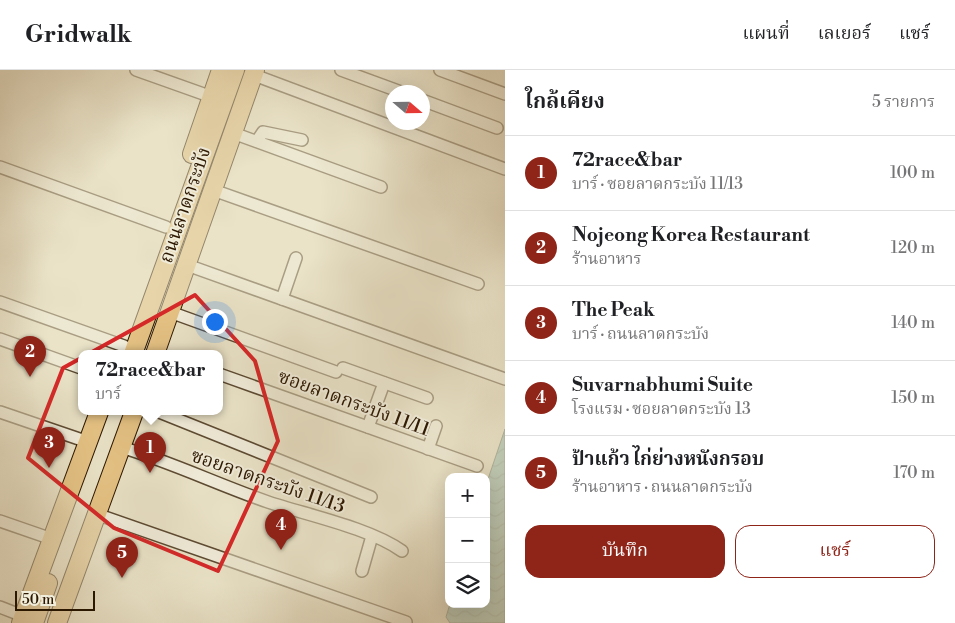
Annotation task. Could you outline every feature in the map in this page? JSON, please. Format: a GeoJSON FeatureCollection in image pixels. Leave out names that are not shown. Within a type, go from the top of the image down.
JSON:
{"type":"FeatureCollection","features":[{"type":"Feature","properties":{"kind":"main road","name":"ถนนลาดกระบัง"},"geometry":{"type":"LineString","coordinates":[[126,350],[166,227],[221,70]]}},
{"type":"Feature","properties":{"kind":"main road"},"geometry":{"type":"LineString","coordinates":[[126,350],[183,214],[235,70]]}},
{"type":"Feature","properties":{"kind":"main road","name":"ถนนลาดกระบัง"},"geometry":{"type":"LineString","coordinates":[[156,350],[234,133],[250,72]]}},
{"type":"Feature","properties":{"kind":"main road"},"geometry":{"type":"LineString","coordinates":[[156,350],[250,72]]}},
{"type":"Feature","properties":{"kind":"main road"},"geometry":{"type":"LineString","coordinates":[[26,621],[52,539],[98,415]]}},
{"type":"Feature","properties":{"kind":"main road"},"geometry":{"type":"LineString","coordinates":[[26,621],[109,415]]}},
{"type":"Feature","properties":{"kind":"main road"},"geometry":{"type":"LineString","coordinates":[[50,623],[123,415]]}},
{"type":"Feature","properties":{"kind":"main road"},"geometry":{"type":"LineString","coordinates":[[57,623],[133,415]]}},
{"type":"Feature","properties":{"kind":"street"},"geometry":{"type":"LineString","coordinates":[[136,70],[212,97]]}},
{"type":"Feature","properties":{"kind":"street"},"geometry":{"type":"LineString","coordinates":[[341,70],[385,86]]}},
{"type":"Feature","properties":{"kind":"street"},"geometry":{"type":"LineString","coordinates":[[440,70],[505,94]]}},
{"type":"Feature","properties":{"kind":"street"},"geometry":{"type":"LineString","coordinates":[[250,72],[505,169]]}},
{"type":"Feature","properties":{"kind":"street"},"geometry":{"type":"LineString","coordinates":[[430,103],[497,128]]}},
{"type":"Feature","properties":{"kind":"street"},"geometry":{"type":"LineString","coordinates":[[257,141],[263,132],[302,140]]}},
{"type":"Feature","properties":{"kind":"street"},"geometry":{"type":"LineString","coordinates":[[234,133],[381,187]]}},
{"type":"Feature","properties":{"kind":"street"},"geometry":{"type":"LineString","coordinates":[[0,167],[166,227]]}},
{"type":"Feature","properties":{"kind":"street"},"geometry":{"type":"LineString","coordinates":[[213,190],[478,284]]}},
{"type":"Feature","properties":{"kind":"street"},"geometry":{"type":"LineString","coordinates":[[282,299],[296,258]]}},
{"type":"Feature","properties":{"kind":"street"},"geometry":{"type":"LineString","coordinates":[[186,265],[505,380]]}},
{"type":"Feature","properties":{"kind":"street"},"geometry":{"type":"LineString","coordinates":[[0,302],[123,350]]}},
{"type":"Feature","properties":{"kind":"street"},"geometry":{"type":"LineString","coordinates":[[170,312],[427,398]]}},
{"type":"Feature","properties":{"kind":"street"},"geometry":{"type":"LineString","coordinates":[[0,339],[78,367]]}},
{"type":"Feature","properties":{"kind":"street","name":"ซอยลาดกระบัง 11/11"},"geometry":{"type":"LineString","coordinates":[[223,375],[477,466]]}},
{"type":"Feature","properties":{"kind":"street"},"geometry":{"type":"LineString","coordinates":[[368,427],[384,383]]}},
{"type":"Feature","properties":{"kind":"street"},"geometry":{"type":"LineString","coordinates":[[0,412],[88,442]]}},
{"type":"Feature","properties":{"kind":"street"},"geometry":{"type":"LineString","coordinates":[[166,415],[371,497]]}},
{"type":"Feature","properties":{"kind":"street"},"geometry":{"type":"LineString","coordinates":[[428,449],[436,426]]}},
{"type":"Feature","properties":{"kind":"street","name":"ซอยลาดกระบัง 11/13"},"geometry":{"type":"LineString","coordinates":[[121,447],[267,501],[372,536],[391,543],[402,550]]}},
{"type":"Feature","properties":{"kind":"street"},"geometry":{"type":"LineString","coordinates":[[96,514],[406,622]]}},
{"type":"Feature","properties":{"kind":"street"},"geometry":{"type":"LineString","coordinates":[[0,520],[52,539]]}},
{"type":"Feature","properties":{"kind":"street"},"geometry":{"type":"LineString","coordinates":[[362,571],[372,536]]}},
{"type":"Feature","properties":{"kind":"street"},"geometry":{"type":"LineString","coordinates":[[0,608],[26,621]]}},
{"type":"Feature","properties":{"kind":"highlighted area"},"geometry":{"type":"Polygon","coordinates":[[[195,295],[255,361],[278,441],[218,571],[114,528],[28,458],[63,368],[195,295]]]}},
{"type":"Feature","properties":{"kind":"water"},"geometry":{"type":"Polygon","coordinates":[[[505,429],[505,623],[450,623],[446,617],[449,608],[490,608],[490,473],[505,429]]]}},
{"type":"Feature","properties":{"kind":"place","name":"Nojeong Korea Restaurant"},"geometry":{"type":"Point","coordinates":[30,377]}},
{"type":"Feature","properties":{"kind":"place","name":"The Peak"},"geometry":{"type":"Point","coordinates":[49,468]}},
{"type":"Feature","properties":{"kind":"place","name":"72race&bar"},"geometry":{"type":"Point","coordinates":[150,473]}},
{"type":"Feature","properties":{"kind":"place","name":"Suvarnabhumi Suite"},"geometry":{"type":"Point","coordinates":[281,550]}},
{"type":"Feature","properties":{"kind":"place","name":"ป้าแก้ว ไก่ย่างหนังกรอบ"},"geometry":{"type":"Point","coordinates":[122,578]}}]}
